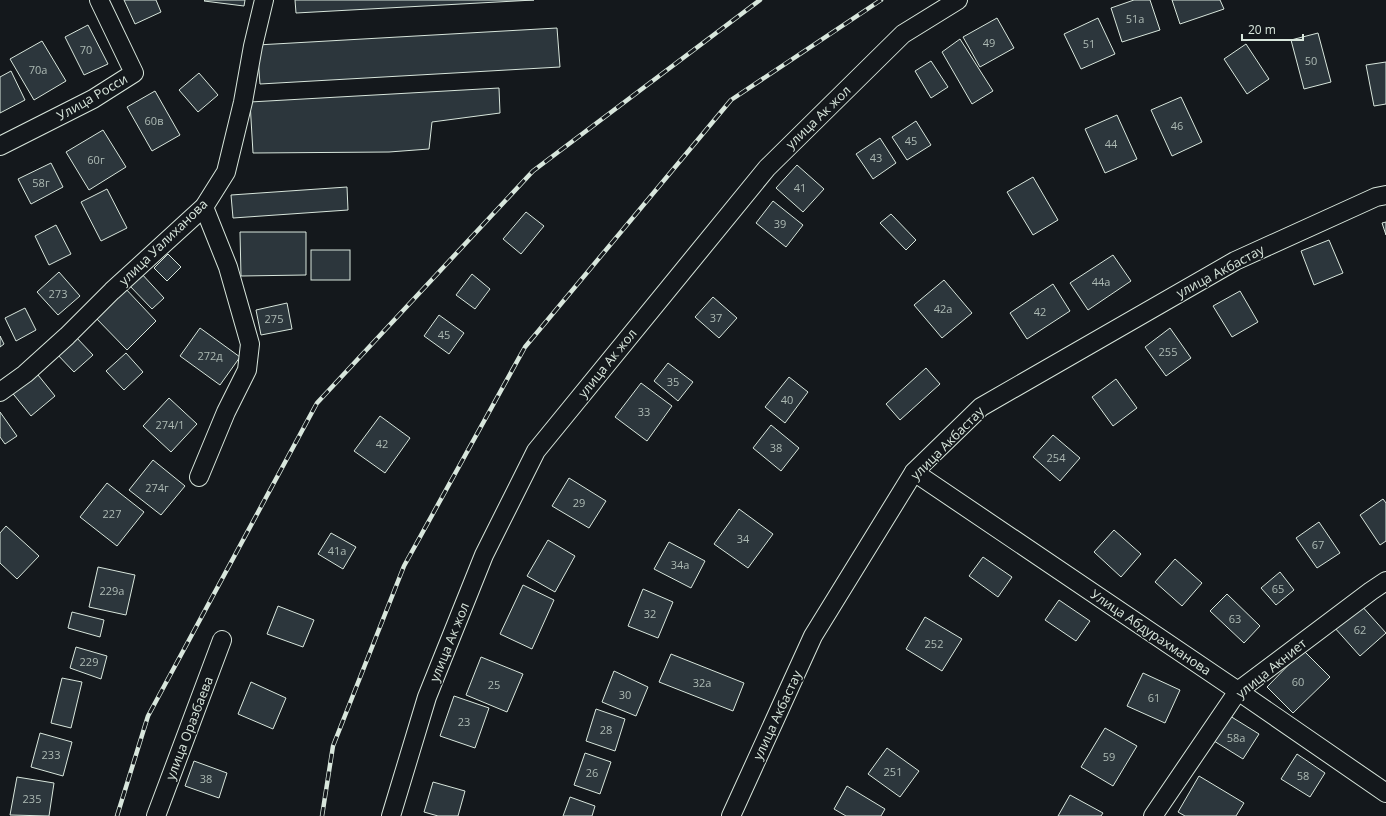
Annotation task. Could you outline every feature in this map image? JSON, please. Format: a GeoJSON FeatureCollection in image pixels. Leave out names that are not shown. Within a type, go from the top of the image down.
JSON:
{"type":"FeatureCollection","features":[{"type":"Feature","properties":{"kind":"street","name":"Улица Росси"},"geometry":{"type":"LineString","coordinates":[[0,146],[94,99],[134,72],[99,0]]}},
{"type":"Feature","properties":{"kind":"street","name":"улица Уалиханова"},"geometry":{"type":"LineString","coordinates":[[0,392],[25,374],[67,336],[112,291],[204,207],[226,172],[243,102],[253,46],[264,0]]}},
{"type":"Feature","properties":{"kind":"street","name":"улица Ак жол"},"geometry":{"type":"LineString","coordinates":[[391,816],[427,697],[484,555],[536,451],[767,168],[903,34],[958,0]]}},
{"type":"Feature","properties":{"kind":"street","name":"улица Акбастау"},"geometry":{"type":"LineString","coordinates":[[731,816],[813,636],[914,472],[981,407],[1235,261],[1376,197],[1386,195]]}},
{"type":"Feature","properties":{"kind":"street"},"geometry":{"type":"LineString","coordinates":[[199,477],[226,412],[247,370],[250,344],[228,267],[204,207]]}},
{"type":"Feature","properties":{"kind":"street","name":"Улица Абдурахманова"},"geometry":{"type":"LineString","coordinates":[[914,472],[1238,691],[1386,794]]}},
{"type":"Feature","properties":{"kind":"street","name":"улица Акниет"},"geometry":{"type":"LineString","coordinates":[[1153,816],[1238,691],[1386,581]]}},
{"type":"Feature","properties":{"kind":"street","name":"улица Оразбаева"},"geometry":{"type":"LineString","coordinates":[[156,816],[222,640]]}},
{"type":"Feature","properties":{"kind":"building"},"geometry":{"type":"Polygon","coordinates":[[[124,0],[156,0],[161,12],[135,24],[124,0]]]}},
{"type":"Feature","properties":{"kind":"building"},"geometry":{"type":"Polygon","coordinates":[[[245,0],[244,6],[204,1],[245,0]]]}},
{"type":"Feature","properties":{"kind":"building"},"geometry":{"type":"Polygon","coordinates":[[[295,0],[534,0],[296,13],[295,0]]]}},
{"type":"Feature","properties":{"kind":"building"},"geometry":{"type":"Polygon","coordinates":[[[1134,0],[1150,0],[1160,30],[1122,42],[1111,8],[1134,0]]]}},
{"type":"Feature","properties":{"kind":"building"},"geometry":{"type":"Polygon","coordinates":[[[1172,0],[1220,0],[1224,9],[1180,24],[1172,0]]]}},
{"type":"Feature","properties":{"kind":"building"},"geometry":{"type":"Polygon","coordinates":[[[997,18],[1014,48],[980,67],[963,37],[997,18]]]}},
{"type":"Feature","properties":{"kind":"building"},"geometry":{"type":"Polygon","coordinates":[[[1098,18],[1115,54],[1081,69],[1064,34],[1098,18]]]}},
{"type":"Feature","properties":{"kind":"building"},"geometry":{"type":"Polygon","coordinates":[[[88,25],[108,64],[84,75],[65,37],[88,25]]]}},
{"type":"Feature","properties":{"kind":"building"},"geometry":{"type":"Polygon","coordinates":[[[557,28],[560,67],[260,84],[257,45],[557,28]]]}},
{"type":"Feature","properties":{"kind":"building"},"geometry":{"type":"Polygon","coordinates":[[[1318,33],[1331,82],[1304,89],[1291,40],[1318,33]]]}},
{"type":"Feature","properties":{"kind":"building"},"geometry":{"type":"Polygon","coordinates":[[[960,39],[993,91],[972,104],[942,52],[960,39]]]}},
{"type":"Feature","properties":{"kind":"building"},"geometry":{"type":"Polygon","coordinates":[[[42,41],[66,81],[34,100],[10,59],[42,41]]]}},
{"type":"Feature","properties":{"kind":"building"},"geometry":{"type":"Polygon","coordinates":[[[1246,44],[1269,79],[1247,94],[1224,59],[1246,44]]]}},
{"type":"Feature","properties":{"kind":"building"},"geometry":{"type":"Polygon","coordinates":[[[931,61],[948,87],[931,98],[915,71],[931,61]]]}},
{"type":"Feature","properties":{"kind":"building"},"geometry":{"type":"Polygon","coordinates":[[[1386,62],[1386,104],[1374,106],[1366,65],[1386,62]]]}},
{"type":"Feature","properties":{"kind":"building"},"geometry":{"type":"Polygon","coordinates":[[[11,71],[25,100],[0,113],[0,77],[11,71]]]}},
{"type":"Feature","properties":{"kind":"building"},"geometry":{"type":"Polygon","coordinates":[[[199,73],[218,95],[198,112],[179,90],[199,73]]]}},
{"type":"Feature","properties":{"kind":"building"},"geometry":{"type":"Polygon","coordinates":[[[499,88],[500,113],[432,122],[429,149],[389,152],[253,153],[250,102],[499,88]]]}},
{"type":"Feature","properties":{"kind":"building"},"geometry":{"type":"Polygon","coordinates":[[[155,91],[180,135],[152,151],[127,107],[155,91]]]}},
{"type":"Feature","properties":{"kind":"building"},"geometry":{"type":"Polygon","coordinates":[[[1181,97],[1202,142],[1172,156],[1151,110],[1181,97]]]}},
{"type":"Feature","properties":{"kind":"building"},"geometry":{"type":"Polygon","coordinates":[[[1117,115],[1137,159],[1105,173],[1085,129],[1117,115]]]}},
{"type":"Feature","properties":{"kind":"building"},"geometry":{"type":"Polygon","coordinates":[[[916,121],[931,145],[907,160],[892,137],[916,121]]]}},
{"type":"Feature","properties":{"kind":"building"},"geometry":{"type":"Polygon","coordinates":[[[103,130],[126,167],[89,190],[66,152],[103,130]]]}},
{"type":"Feature","properties":{"kind":"building"},"geometry":{"type":"Polygon","coordinates":[[[880,138],[896,163],[873,179],[856,154],[880,138]]]}},
{"type":"Feature","properties":{"kind":"building"},"geometry":{"type":"Polygon","coordinates":[[[51,163],[63,187],[31,204],[18,179],[51,163]]]}},
{"type":"Feature","properties":{"kind":"building"},"geometry":{"type":"Polygon","coordinates":[[[797,165],[824,189],[803,212],[776,188],[797,165]]]}},
{"type":"Feature","properties":{"kind":"building"},"geometry":{"type":"Polygon","coordinates":[[[1033,177],[1058,220],[1033,235],[1007,192],[1033,177]]]}},
{"type":"Feature","properties":{"kind":"building"},"geometry":{"type":"Polygon","coordinates":[[[347,187],[348,210],[233,218],[231,195],[347,187]]]}},
{"type":"Feature","properties":{"kind":"building"},"geometry":{"type":"Polygon","coordinates":[[[107,189],[127,228],[101,241],[81,202],[107,189]]]}},
{"type":"Feature","properties":{"kind":"building"},"geometry":{"type":"Polygon","coordinates":[[[773,201],[803,225],[786,247],[756,223],[773,201]]]}},
{"type":"Feature","properties":{"kind":"building"},"geometry":{"type":"Polygon","coordinates":[[[526,212],[544,226],[521,254],[503,239],[526,212]]]}},
{"type":"Feature","properties":{"kind":"building"},"geometry":{"type":"Polygon","coordinates":[[[891,214],[916,240],[906,250],[880,223],[891,214]]]}},
{"type":"Feature","properties":{"kind":"building"},"geometry":{"type":"Polygon","coordinates":[[[1386,222],[1386,235],[1382,223],[1386,222]]]}},
{"type":"Feature","properties":{"kind":"building"},"geometry":{"type":"Polygon","coordinates":[[[56,225],[71,254],[49,265],[35,236],[56,225]]]}},
{"type":"Feature","properties":{"kind":"building"},"geometry":{"type":"Polygon","coordinates":[[[240,232],[306,232],[306,275],[241,276],[240,232]]]}},
{"type":"Feature","properties":{"kind":"building"},"geometry":{"type":"Polygon","coordinates":[[[1329,240],[1343,273],[1314,285],[1301,251],[1329,240]]]}},
{"type":"Feature","properties":{"kind":"building"},"geometry":{"type":"Polygon","coordinates":[[[311,250],[350,250],[350,280],[311,280],[311,250]]]}},
{"type":"Feature","properties":{"kind":"building"},"geometry":{"type":"Polygon","coordinates":[[[168,254],[181,267],[167,281],[154,268],[168,254]]]}},
{"type":"Feature","properties":{"kind":"building"},"geometry":{"type":"Polygon","coordinates":[[[1113,255],[1131,281],[1088,310],[1070,283],[1113,255]]]}},
{"type":"Feature","properties":{"kind":"building"},"geometry":{"type":"Polygon","coordinates":[[[59,272],[80,296],[58,315],[37,292],[59,272]]]}},
{"type":"Feature","properties":{"kind":"building"},"geometry":{"type":"Polygon","coordinates":[[[140,272],[164,298],[152,309],[128,284],[140,272]]]}},
{"type":"Feature","properties":{"kind":"building"},"geometry":{"type":"Polygon","coordinates":[[[472,274],[490,289],[475,309],[456,295],[472,274]]]}},
{"type":"Feature","properties":{"kind":"building"},"geometry":{"type":"Polygon","coordinates":[[[944,280],[972,313],[942,338],[914,305],[944,280]]]}},
{"type":"Feature","properties":{"kind":"building"},"geometry":{"type":"Polygon","coordinates":[[[1053,284],[1070,311],[1027,339],[1010,313],[1053,284]]]}},
{"type":"Feature","properties":{"kind":"building"},"geometry":{"type":"Polygon","coordinates":[[[124,287],[156,321],[127,350],[94,316],[124,287]]]}},
{"type":"Feature","properties":{"kind":"building"},"geometry":{"type":"Polygon","coordinates":[[[1240,291],[1258,322],[1232,337],[1213,306],[1240,291]]]}},
{"type":"Feature","properties":{"kind":"building"},"geometry":{"type":"Polygon","coordinates":[[[713,297],[737,318],[719,338],[695,317],[713,297]]]}},
{"type":"Feature","properties":{"kind":"building"},"geometry":{"type":"Polygon","coordinates":[[[287,303],[292,329],[261,335],[256,310],[287,303]]]}},
{"type":"Feature","properties":{"kind":"building"},"geometry":{"type":"Polygon","coordinates":[[[25,308],[36,330],[16,341],[5,318],[25,308]]]}},
{"type":"Feature","properties":{"kind":"building"},"geometry":{"type":"Polygon","coordinates":[[[439,315],[464,333],[449,354],[424,336],[439,315]]]}},
{"type":"Feature","properties":{"kind":"building"},"geometry":{"type":"Polygon","coordinates":[[[200,328],[240,357],[220,385],[180,356],[200,328]]]}},
{"type":"Feature","properties":{"kind":"building"},"geometry":{"type":"Polygon","coordinates":[[[1170,328],[1191,358],[1166,376],[1145,347],[1170,328]]]}},
{"type":"Feature","properties":{"kind":"building"},"geometry":{"type":"Polygon","coordinates":[[[0,336],[4,344],[0,347],[0,336]]]}},
{"type":"Feature","properties":{"kind":"building"},"geometry":{"type":"Polygon","coordinates":[[[75,336],[93,355],[74,372],[56,353],[75,336]]]}},
{"type":"Feature","properties":{"kind":"building"},"geometry":{"type":"Polygon","coordinates":[[[126,353],[143,372],[124,390],[106,371],[126,353]]]}},
{"type":"Feature","properties":{"kind":"building"},"geometry":{"type":"Polygon","coordinates":[[[668,363],[693,382],[678,401],[654,381],[668,363]]]}},
{"type":"Feature","properties":{"kind":"building"},"geometry":{"type":"Polygon","coordinates":[[[926,368],[940,384],[900,420],[886,404],[926,368]]]}},
{"type":"Feature","properties":{"kind":"building"},"geometry":{"type":"Polygon","coordinates":[[[34,370],[55,396],[31,416],[10,390],[34,370]]]}},
{"type":"Feature","properties":{"kind":"building"},"geometry":{"type":"Polygon","coordinates":[[[789,377],[808,392],[785,423],[765,407],[789,377]]]}},
{"type":"Feature","properties":{"kind":"building"},"geometry":{"type":"Polygon","coordinates":[[[1116,379],[1137,408],[1113,426],[1092,397],[1116,379]]]}},
{"type":"Feature","properties":{"kind":"building"},"geometry":{"type":"Polygon","coordinates":[[[641,383],[672,406],[647,441],[615,417],[641,383]]]}},
{"type":"Feature","properties":{"kind":"building"},"geometry":{"type":"Polygon","coordinates":[[[169,398],[197,424],[171,452],[143,426],[169,398]]]}},
{"type":"Feature","properties":{"kind":"building"},"geometry":{"type":"Polygon","coordinates":[[[0,412],[17,436],[5,444],[0,437],[0,412]]]}},
{"type":"Feature","properties":{"kind":"building"},"geometry":{"type":"Polygon","coordinates":[[[380,416],[410,438],[385,473],[354,451],[380,416]]]}},
{"type":"Feature","properties":{"kind":"building"},"geometry":{"type":"Polygon","coordinates":[[[771,425],[799,448],[781,471],[753,448],[771,425]]]}},
{"type":"Feature","properties":{"kind":"building"},"geometry":{"type":"Polygon","coordinates":[[[1053,435],[1080,458],[1060,481],[1033,457],[1053,435]]]}},
{"type":"Feature","properties":{"kind":"building"},"geometry":{"type":"Polygon","coordinates":[[[153,460],[185,486],[161,515],[129,490],[153,460]]]}},
{"type":"Feature","properties":{"kind":"building"},"geometry":{"type":"Polygon","coordinates":[[[569,478],[606,501],[589,528],[552,506],[569,478]]]}},
{"type":"Feature","properties":{"kind":"building"},"geometry":{"type":"Polygon","coordinates":[[[107,483],[144,512],[117,546],[80,517],[107,483]]]}},
{"type":"Feature","properties":{"kind":"building"},"geometry":{"type":"Polygon","coordinates":[[[1383,499],[1386,503],[1386,541],[1380,545],[1360,515],[1383,499]]]}},
{"type":"Feature","properties":{"kind":"building"},"geometry":{"type":"Polygon","coordinates":[[[739,509],[773,534],[748,568],[714,544],[739,509]]]}},
{"type":"Feature","properties":{"kind":"building"},"geometry":{"type":"Polygon","coordinates":[[[1319,522],[1340,553],[1317,568],[1296,538],[1319,522]]]}},
{"type":"Feature","properties":{"kind":"building"},"geometry":{"type":"Polygon","coordinates":[[[6,526],[39,556],[17,579],[0,563],[0,533],[6,526]]]}},
{"type":"Feature","properties":{"kind":"building"},"geometry":{"type":"Polygon","coordinates":[[[1114,530],[1141,554],[1121,577],[1094,552],[1114,530]]]}},
{"type":"Feature","properties":{"kind":"building"},"geometry":{"type":"Polygon","coordinates":[[[331,533],[356,547],[343,569],[318,554],[331,533]]]}},
{"type":"Feature","properties":{"kind":"building"},"geometry":{"type":"Polygon","coordinates":[[[548,540],[575,556],[555,592],[527,576],[548,540]]]}},
{"type":"Feature","properties":{"kind":"building"},"geometry":{"type":"Polygon","coordinates":[[[669,542],[705,561],[691,588],[654,569],[669,542]]]}},
{"type":"Feature","properties":{"kind":"building"},"geometry":{"type":"Polygon","coordinates":[[[983,557],[1012,577],[998,597],[969,576],[983,557]]]}},
{"type":"Feature","properties":{"kind":"building"},"geometry":{"type":"Polygon","coordinates":[[[1175,559],[1202,583],[1182,606],[1155,582],[1175,559]]]}},
{"type":"Feature","properties":{"kind":"building"},"geometry":{"type":"Polygon","coordinates":[[[98,567],[135,575],[126,615],[89,607],[98,567]]]}},
{"type":"Feature","properties":{"kind":"building"},"geometry":{"type":"Polygon","coordinates":[[[1280,572],[1294,590],[1276,605],[1261,588],[1280,572]]]}},
{"type":"Feature","properties":{"kind":"building"},"geometry":{"type":"Polygon","coordinates":[[[523,585],[554,600],[532,649],[500,634],[523,585]]]}},
{"type":"Feature","properties":{"kind":"building"},"geometry":{"type":"Polygon","coordinates":[[[643,589],[673,602],[658,638],[628,626],[643,589]]]}},
{"type":"Feature","properties":{"kind":"building"},"geometry":{"type":"Polygon","coordinates":[[[1227,594],[1260,626],[1244,643],[1210,611],[1227,594]]]}},
{"type":"Feature","properties":{"kind":"building"},"geometry":{"type":"Polygon","coordinates":[[[1059,600],[1090,621],[1076,641],[1045,620],[1059,600]]]}},
{"type":"Feature","properties":{"kind":"building"},"geometry":{"type":"Polygon","coordinates":[[[1360,604],[1386,633],[1360,656],[1334,627],[1360,604]]]}},
{"type":"Feature","properties":{"kind":"building"},"geometry":{"type":"Polygon","coordinates":[[[278,606],[314,620],[303,647],[267,634],[278,606]]]}},
{"type":"Feature","properties":{"kind":"building"},"geometry":{"type":"Polygon","coordinates":[[[72,612],[104,620],[100,637],[68,628],[72,612]]]}},
{"type":"Feature","properties":{"kind":"building"},"geometry":{"type":"Polygon","coordinates":[[[925,617],[962,639],[942,671],[906,649],[925,617]]]}},
{"type":"Feature","properties":{"kind":"building"},"geometry":{"type":"Polygon","coordinates":[[[76,647],[107,656],[101,679],[70,668],[76,647]]]}},
{"type":"Feature","properties":{"kind":"building"},"geometry":{"type":"Polygon","coordinates":[[[1303,650],[1330,677],[1293,713],[1267,687],[1303,650]]]}},
{"type":"Feature","properties":{"kind":"building"},"geometry":{"type":"Polygon","coordinates":[[[671,654],[744,683],[733,711],[659,682],[671,654]]]}},
{"type":"Feature","properties":{"kind":"building"},"geometry":{"type":"Polygon","coordinates":[[[481,657],[523,674],[507,712],[466,695],[481,657]]]}},
{"type":"Feature","properties":{"kind":"building"},"geometry":{"type":"Polygon","coordinates":[[[614,671],[648,687],[636,716],[602,702],[614,671]]]}},
{"type":"Feature","properties":{"kind":"building"},"geometry":{"type":"Polygon","coordinates":[[[1143,673],[1180,690],[1165,723],[1127,706],[1143,673]]]}},
{"type":"Feature","properties":{"kind":"building"},"geometry":{"type":"Polygon","coordinates":[[[62,678],[82,682],[71,728],[51,723],[62,678]]]}},
{"type":"Feature","properties":{"kind":"building"},"geometry":{"type":"Polygon","coordinates":[[[251,682],[286,698],[273,729],[238,714],[251,682]]]}},
{"type":"Feature","properties":{"kind":"building"},"geometry":{"type":"Polygon","coordinates":[[[454,696],[489,708],[475,748],[440,736],[454,696]]]}},
{"type":"Feature","properties":{"kind":"building"},"geometry":{"type":"Polygon","coordinates":[[[596,709],[625,719],[615,751],[586,741],[596,709]]]}},
{"type":"Feature","properties":{"kind":"building"},"geometry":{"type":"Polygon","coordinates":[[[1230,716],[1259,734],[1243,759],[1214,741],[1230,716]]]}},
{"type":"Feature","properties":{"kind":"building"},"geometry":{"type":"Polygon","coordinates":[[[1105,728],[1137,746],[1113,786],[1081,767],[1105,728]]]}},
{"type":"Feature","properties":{"kind":"building"},"geometry":{"type":"Polygon","coordinates":[[[40,733],[72,742],[63,776],[31,767],[40,733]]]}},
{"type":"Feature","properties":{"kind":"building"},"geometry":{"type":"Polygon","coordinates":[[[887,748],[919,771],[900,797],[868,774],[887,748]]]}},
{"type":"Feature","properties":{"kind":"building"},"geometry":{"type":"Polygon","coordinates":[[[585,753],[611,762],[600,794],[574,785],[585,753]]]}},
{"type":"Feature","properties":{"kind":"building"},"geometry":{"type":"Polygon","coordinates":[[[1297,754],[1325,773],[1310,797],[1281,779],[1297,754]]]}},
{"type":"Feature","properties":{"kind":"building"},"geometry":{"type":"Polygon","coordinates":[[[194,761],[227,773],[219,798],[185,786],[194,761]]]}},
{"type":"Feature","properties":{"kind":"building"},"geometry":{"type":"Polygon","coordinates":[[[1199,776],[1244,803],[1236,816],[1185,816],[1178,812],[1199,776]]]}},
{"type":"Feature","properties":{"kind":"building"},"geometry":{"type":"Polygon","coordinates":[[[17,777],[54,783],[49,816],[10,815],[17,777]]]}},
{"type":"Feature","properties":{"kind":"building"},"geometry":{"type":"Polygon","coordinates":[[[433,782],[465,791],[458,816],[438,816],[424,812],[433,782]]]}},
{"type":"Feature","properties":{"kind":"building"},"geometry":{"type":"Polygon","coordinates":[[[847,786],[885,809],[881,816],[846,816],[834,809],[847,786]]]}},
{"type":"Feature","properties":{"kind":"building"},"geometry":{"type":"Polygon","coordinates":[[[1070,795],[1103,813],[1101,816],[1058,816],[1070,795]]]}},
{"type":"Feature","properties":{"kind":"building"},"geometry":{"type":"Polygon","coordinates":[[[570,797],[595,806],[592,816],[563,816],[570,797]]]}},
{"type":"Feature","properties":{"kind":"railway"},"geometry":{"type":"LineString","coordinates":[[117,816],[148,716],[317,403],[533,171],[760,0]]}},
{"type":"Feature","properties":{"kind":"railway"},"geometry":{"type":"LineString","coordinates":[[322,816],[333,746],[404,566],[525,347],[731,100],[881,0]]}}]}
